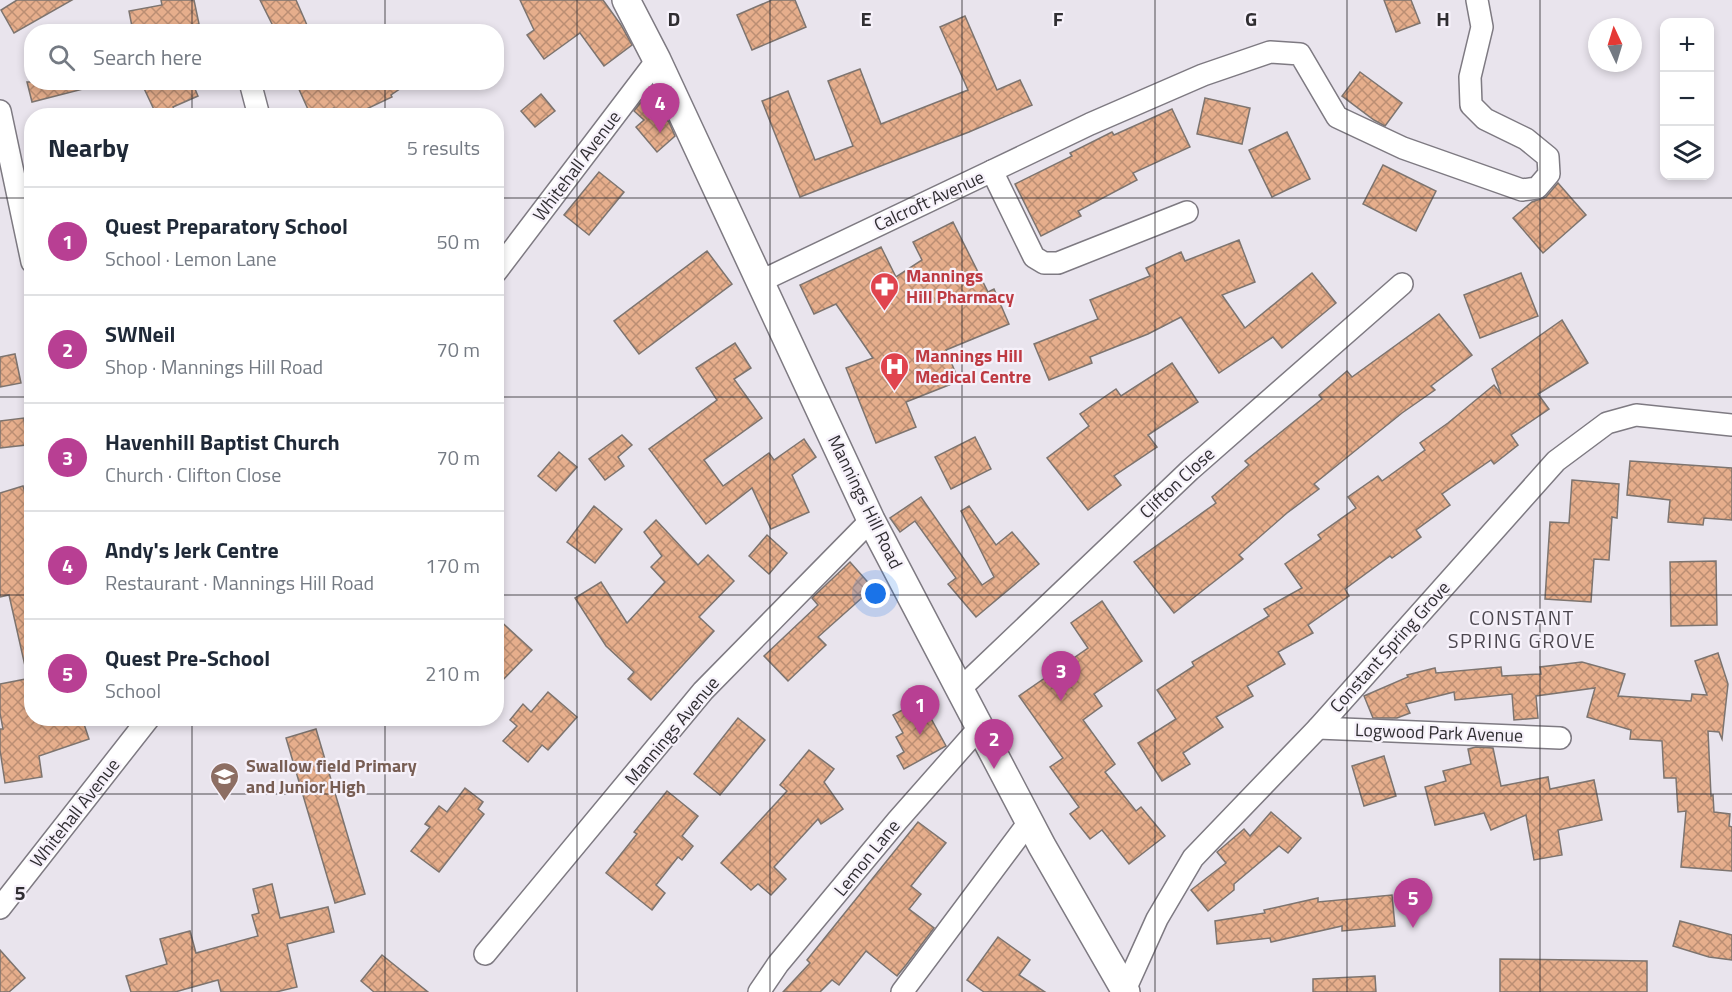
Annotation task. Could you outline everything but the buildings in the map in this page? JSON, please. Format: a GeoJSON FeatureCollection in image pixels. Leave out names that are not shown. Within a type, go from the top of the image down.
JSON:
{"type":"FeatureCollection","features":[{"type":"Feature","properties":{"kind":"main road","name":"Mannings Hill Road"},"geometry":{"type":"LineString","coordinates":[[626,0],[657,60],[871,519],[1029,822],[1125,992]]}},
{"type":"Feature","properties":{"kind":"street"},"geometry":{"type":"LineString","coordinates":[[992,171],[1090,124],[1203,75],[1270,52],[1300,54],[1337,117],[1403,148],[1512,187],[1522,190],[1537,188],[1549,174],[1548,157],[1526,140],[1485,118],[1471,105],[1470,77],[1482,27],[1477,0]]}},
{"type":"Feature","properties":{"kind":"street","name":"Whitehall Avenue"},"geometry":{"type":"LineString","coordinates":[[504,261],[657,60]]}},
{"type":"Feature","properties":{"kind":"street"},"geometry":{"type":"LineString","coordinates":[[252,90],[257,108]]}},
{"type":"Feature","properties":{"kind":"street"},"geometry":{"type":"LineString","coordinates":[[0,111],[24,224]]}},
{"type":"Feature","properties":{"kind":"street","name":"Calcroft Avenue"},"geometry":{"type":"LineString","coordinates":[[761,281],[992,171],[1034,256],[1044,263],[1058,263],[1187,212]]}},
{"type":"Feature","properties":{"kind":"street","name":"Clifton Close"},"geometry":{"type":"LineString","coordinates":[[960,689],[1190,470],[1402,284]]}},
{"type":"Feature","properties":{"kind":"street","name":"Constant Spring Grove"},"geometry":{"type":"LineString","coordinates":[[1125,992],[1157,919],[1193,858],[1318,728],[1556,461],[1607,423],[1636,415],[1732,424]]}},
{"type":"Feature","properties":{"kind":"street","name":"Mannings Avenue"},"geometry":{"type":"LineString","coordinates":[[485,954],[703,691],[871,519]]}},
{"type":"Feature","properties":{"kind":"street"},"geometry":{"type":"LineString","coordinates":[[128,726],[131,741]]}},
{"type":"Feature","properties":{"kind":"street","name":"Whitehall Avenue"},"geometry":{"type":"LineString","coordinates":[[0,908],[143,726]]}},
{"type":"Feature","properties":{"kind":"street","name":"Lemon Lane"},"geometry":{"type":"LineString","coordinates":[[759,992],[778,964],[897,821],[979,728]]}},
{"type":"Feature","properties":{"kind":"street","name":"Logwood Park Avenue"},"geometry":{"type":"LineString","coordinates":[[1318,728],[1560,738]]}},
{"type":"Feature","properties":{"kind":"street"},"geometry":{"type":"LineString","coordinates":[[902,992],[1029,822]]}},
{"type":"Feature","properties":{"kind":"place","name":"Andy's Jerk Centre"},"geometry":{"type":"Point","coordinates":[660,133]}},
{"type":"Feature","properties":{"kind":"place","name":"Mannings Hill Pharmacy"},"geometry":{"type":"Point","coordinates":[885,312]}},
{"type":"Feature","properties":{"kind":"place","name":"Mannings Hill Medical Centre"},"geometry":{"type":"Point","coordinates":[894,392]}},
{"type":"Feature","properties":{"kind":"place","name":"Havenhill Baptist Church"},"geometry":{"type":"Point","coordinates":[1061,701]}},
{"type":"Feature","properties":{"kind":"place","name":"Quest Preparatory School"},"geometry":{"type":"Point","coordinates":[920,735]}},
{"type":"Feature","properties":{"kind":"place","name":"SWNeil"},"geometry":{"type":"Point","coordinates":[994,769]}},
{"type":"Feature","properties":{"kind":"place","name":"Swallow field Primary and Junior High"},"geometry":{"type":"Point","coordinates":[225,802]}},
{"type":"Feature","properties":{"kind":"place","name":"Quest Pre-School"},"geometry":{"type":"Point","coordinates":[1413,928]}},
{"type":"Feature","properties":{"kind":"district","name":"CONSTANT SPRING GROVE"},"geometry":{"type":"Point","coordinates":[1522,630]}}]}
